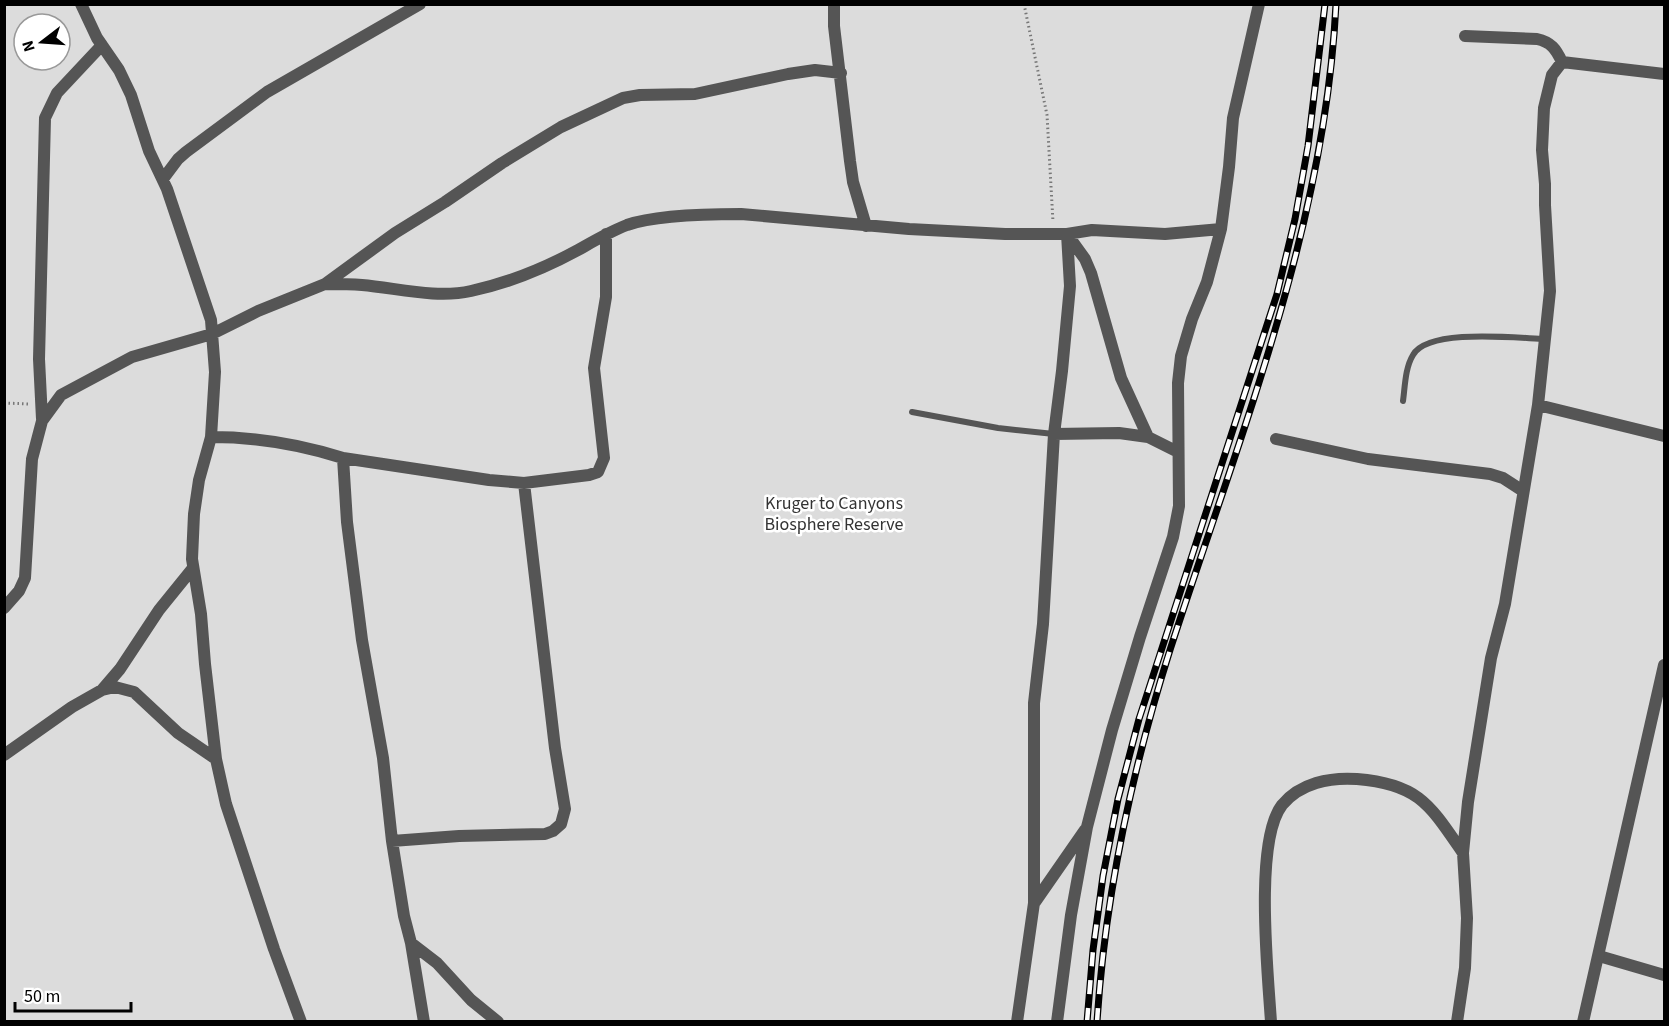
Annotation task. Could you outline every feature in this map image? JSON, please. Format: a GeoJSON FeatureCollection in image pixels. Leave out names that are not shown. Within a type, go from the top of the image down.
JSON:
{"type":"FeatureCollection","features":[{"type":"Feature","properties":{"kind":"street"},"geometry":{"type":"LineString","coordinates":[[81,4],[89,24],[125,82],[149,151],[163,179],[211,321],[215,372],[211,437],[199,480],[193,568],[198,586],[216,759],[226,804],[301,1022]]}},
{"type":"Feature","properties":{"kind":"street"},"geometry":{"type":"LineString","coordinates":[[163,179],[177,159],[258,99],[420,4]]}},
{"type":"Feature","properties":{"kind":"street"},"geometry":{"type":"LineString","coordinates":[[834,4],[853,182],[866,226]]}},
{"type":"Feature","properties":{"kind":"street"},"geometry":{"type":"LineString","coordinates":[[1057,1022],[1071,915],[1087,827],[1136,648],[1173,537],[1180,486],[1178,383],[1181,356],[1192,319],[1207,282],[1221,229],[1233,117],[1259,4]]}},
{"type":"Feature","properties":{"kind":"street"},"geometry":{"type":"LineString","coordinates":[[1466,36],[1547,41],[1562,62]]}},
{"type":"Feature","properties":{"kind":"street"},"geometry":{"type":"LineString","coordinates":[[4,608],[19,591],[25,578],[32,459],[42,421],[43,404],[39,359],[45,118],[57,93],[102,45]]}},
{"type":"Feature","properties":{"kind":"street"},"geometry":{"type":"LineString","coordinates":[[1562,62],[1665,74]]}},
{"type":"Feature","properties":{"kind":"street"},"geometry":{"type":"LineString","coordinates":[[1457,1022],[1465,968],[1467,918],[1463,853],[1468,802],[1491,658],[1505,604],[1538,405],[1550,291],[1542,150],[1548,89],[1557,67],[1562,62]]}},
{"type":"Feature","properties":{"kind":"street"},"geometry":{"type":"LineString","coordinates":[[42,421],[61,395],[121,362],[152,350],[213,334],[258,311],[325,284],[502,163],[561,127],[623,98],[695,94],[815,70],[841,74]]}},
{"type":"Feature","properties":{"kind":"street"},"geometry":{"type":"LineString","coordinates":[[325,284],[450,294],[468,292],[528,274],[578,251],[606,234],[629,225],[646,221],[730,214],[866,226],[1005,234],[1067,234],[1092,230],[1165,234],[1221,229]]}},
{"type":"Feature","properties":{"kind":"street"},"geometry":{"type":"LineString","coordinates":[[211,437],[246,437],[287,443],[343,458],[489,480],[524,483],[598,472],[603,464],[603,447],[594,368],[606,297],[606,234]]}},
{"type":"Feature","properties":{"kind":"street"},"geometry":{"type":"LineString","coordinates":[[1017,1022],[1034,903],[1034,703],[1043,624],[1054,434],[1070,286],[1067,234]]}},
{"type":"Feature","properties":{"kind":"street"},"geometry":{"type":"LineString","coordinates":[[1067,234],[1085,259],[1091,273],[1120,378],[1148,437]]}},
{"type":"Feature","properties":{"kind":"street"},"geometry":{"type":"LineString","coordinates":[[1538,405],[1665,436]]}},
{"type":"Feature","properties":{"kind":"street"},"geometry":{"type":"LineString","coordinates":[[1054,434],[1109,433],[1148,437],[1178,452]]}},
{"type":"Feature","properties":{"kind":"street"},"geometry":{"type":"LineString","coordinates":[[1276,439],[1368,459],[1490,474],[1503,478],[1523,491]]}},
{"type":"Feature","properties":{"kind":"street"},"geometry":{"type":"LineString","coordinates":[[343,458],[354,583],[383,758],[392,841],[424,1022]]}},
{"type":"Feature","properties":{"kind":"street"},"geometry":{"type":"LineString","coordinates":[[392,841],[459,836],[545,834],[557,828],[563,820],[565,809],[555,748],[524,483]]}},
{"type":"Feature","properties":{"kind":"street"},"geometry":{"type":"LineString","coordinates":[[4,755],[41,728],[102,690],[120,669],[159,610],[193,568]]}},
{"type":"Feature","properties":{"kind":"street"},"geometry":{"type":"LineString","coordinates":[[1583,1022],[1665,665]]}},
{"type":"Feature","properties":{"kind":"street"},"geometry":{"type":"LineString","coordinates":[[102,690],[115,687],[134,692],[178,733],[216,759]]}},
{"type":"Feature","properties":{"kind":"street"},"geometry":{"type":"LineString","coordinates":[[1271,1022],[1266,928],[1266,861],[1272,827],[1281,806],[1293,793],[1327,779],[1364,780],[1393,785],[1415,794],[1433,810],[1463,853]]}},
{"type":"Feature","properties":{"kind":"street"},"geometry":{"type":"LineString","coordinates":[[1034,903],[1087,827]]}},
{"type":"Feature","properties":{"kind":"street"},"geometry":{"type":"LineString","coordinates":[[411,943],[437,963],[471,1000],[498,1022]]}},
{"type":"Feature","properties":{"kind":"street"},"geometry":{"type":"LineString","coordinates":[[1599,956],[1665,975]]}},
{"type":"Feature","properties":{"kind":"lane"},"geometry":{"type":"LineString","coordinates":[[1403,401],[1411,357],[1417,350],[1431,342],[1449,337],[1545,339]]}},
{"type":"Feature","properties":{"kind":"lane"},"geometry":{"type":"LineString","coordinates":[[912,412],[998,428],[1054,434]]}},
{"type":"Feature","properties":{"kind":"path"},"geometry":{"type":"LineString","coordinates":[[1024,4],[1047,115],[1053,233]]}},
{"type":"Feature","properties":{"kind":"path"},"geometry":{"type":"LineString","coordinates":[[4,403],[43,404]]}},
{"type":"Feature","properties":{"kind":"green space","name":"Kruger to Canyons Biosphere Reserve"},"geometry":{"type":"Polygon","coordinates":[[[5,5],[1664,5],[1664,1021],[5,1021],[5,5]]]}},
{"type":"Feature","properties":{"kind":"railway"},"geometry":{"type":"LineString","coordinates":[[1087,1022],[1093,950],[1103,876],[1118,799],[1139,719],[1277,294],[1295,219],[1308,146],[1325,4]]}},
{"type":"Feature","properties":{"kind":"railway"},"geometry":{"type":"LineString","coordinates":[[1097,1022],[1106,928],[1132,787],[1156,695],[1250,412],[1297,252],[1315,170],[1328,88],[1336,4]]}}]}
